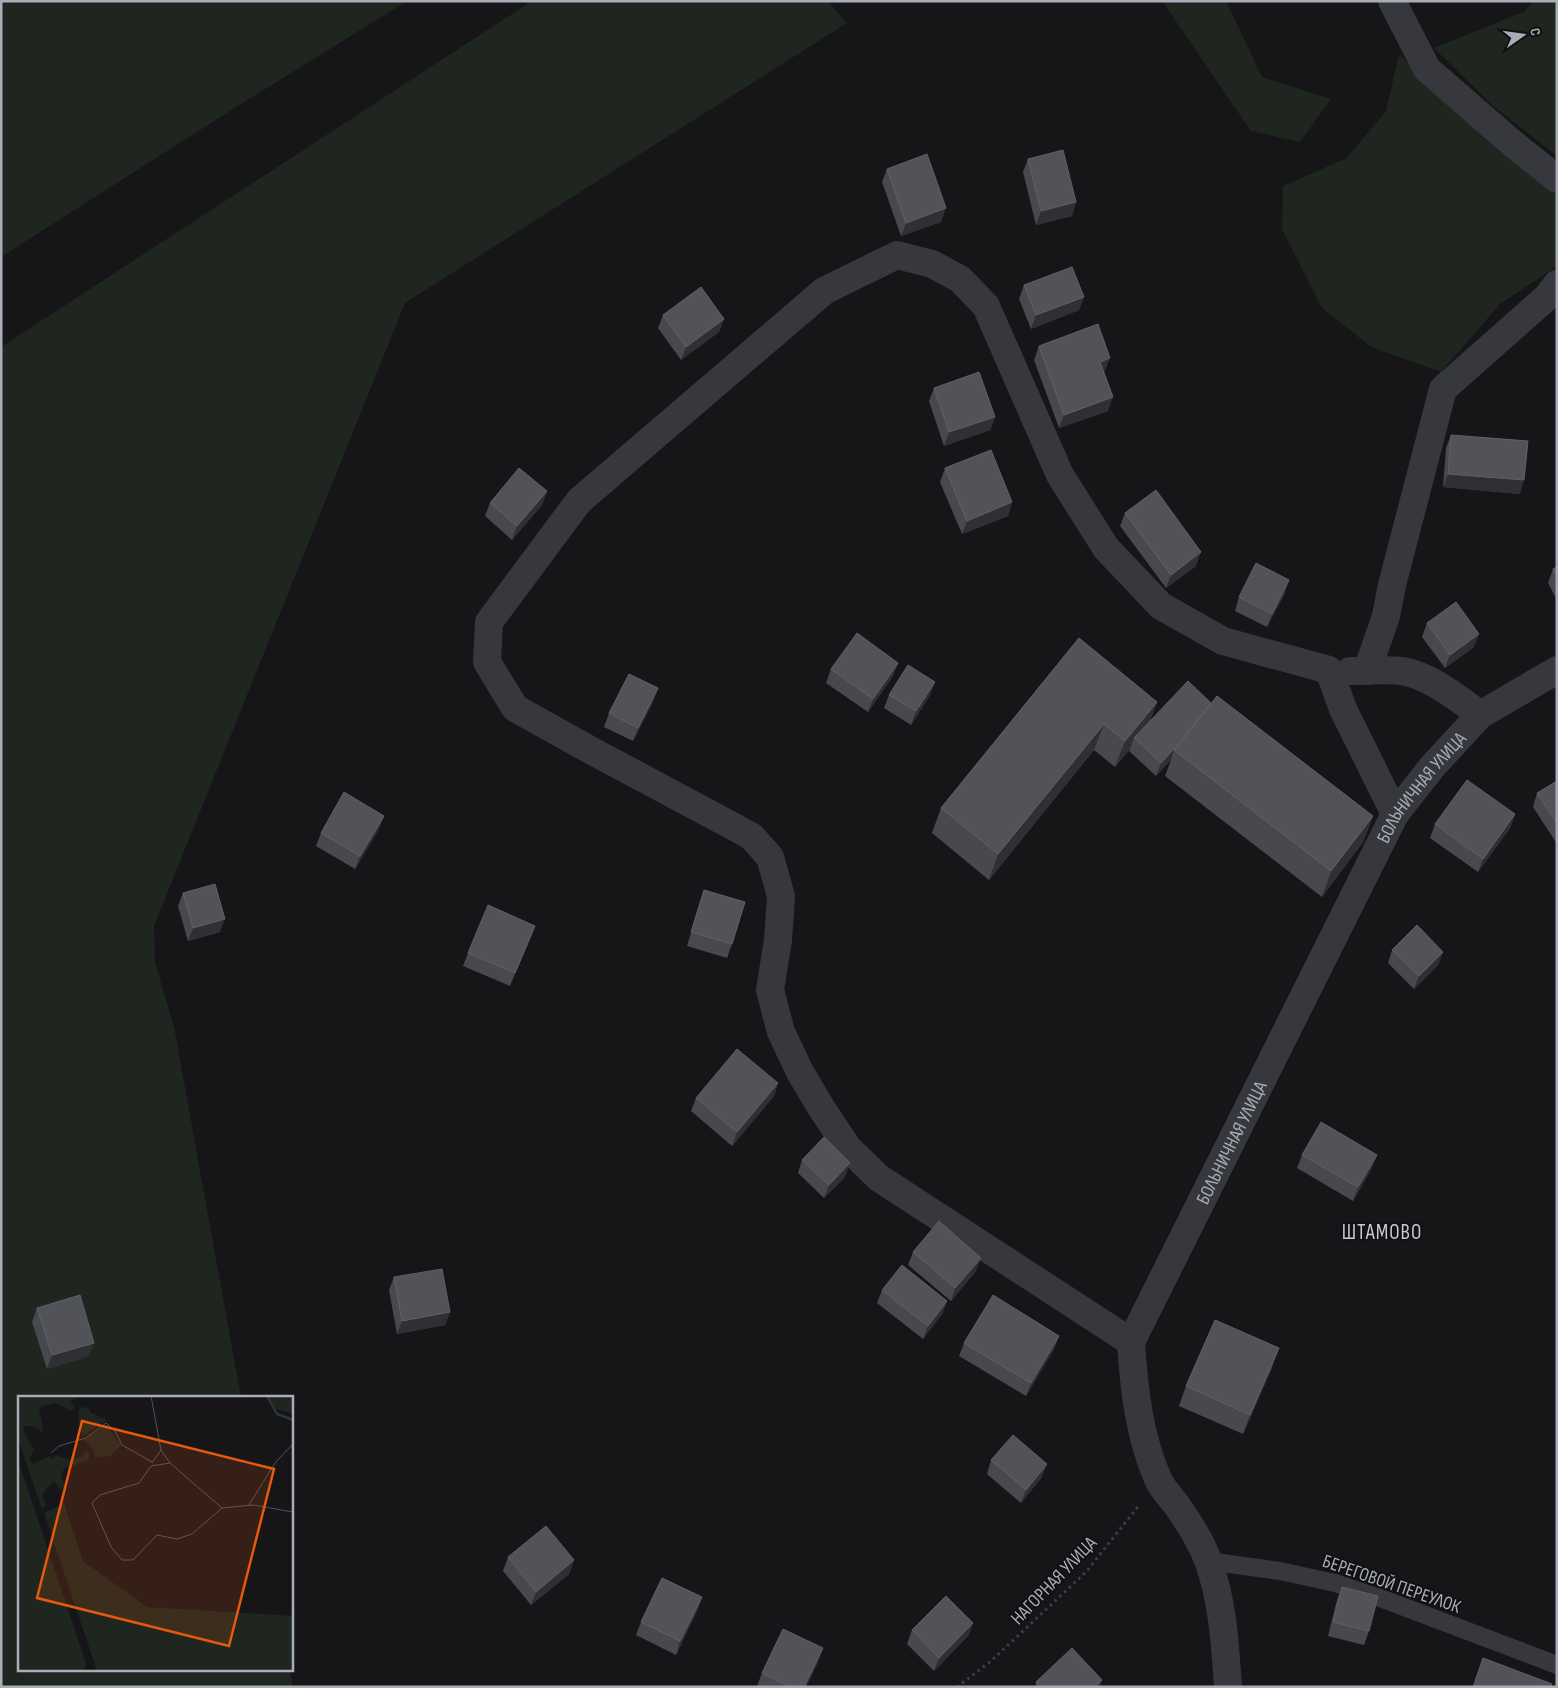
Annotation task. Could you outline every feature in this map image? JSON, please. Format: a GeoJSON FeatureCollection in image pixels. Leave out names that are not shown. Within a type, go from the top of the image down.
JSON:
{"type":"FeatureCollection","features":[{"type":"Feature","properties":{"kind":"street"},"geometry":{"type":"LineString","coordinates":[[1392,1],[1426,69],[1557,179]]}},
{"type":"Feature","properties":{"kind":"street"},"geometry":{"type":"LineString","coordinates":[[1228,1687],[1224,1630],[1217,1590],[1208,1561],[1194,1532],[1178,1506],[1158,1480],[1144,1438],[1138,1411],[1131,1342],[879,1178],[848,1148],[800,1072],[781,1032],[770,990],[778,940],[781,896],[770,857],[751,836],[515,708],[487,662],[489,622],[579,501],[824,291],[897,255],[932,264],[960,279],[986,306],[1060,475],[1106,548],[1161,606],[1223,641],[1329,670],[1403,671],[1430,681],[1457,696],[1480,715]]}},
{"type":"Feature","properties":{"kind":"street"},"geometry":{"type":"LineString","coordinates":[[1367,671],[1386,616],[1443,388],[1547,297],[1557,284]]}},
{"type":"Feature","properties":{"kind":"street"},"geometry":{"type":"LineString","coordinates":[[1329,670],[1343,709],[1395,814]]}},
{"type":"Feature","properties":{"kind":"street","name":"БОЛЬНИЧНАЯ УЛИЦА"},"geometry":{"type":"LineString","coordinates":[[1131,1342],[1395,814],[1432,767],[1480,715],[1557,670]]}},
{"type":"Feature","properties":{"kind":"lane","name":"БЕРЕГОВОЙ ПЕРЕУЛОК"},"geometry":{"type":"LineString","coordinates":[[1208,1561],[1280,1571],[1335,1583],[1383,1599],[1557,1665]]}},
{"type":"Feature","properties":{"kind":"path","name":"НАГОРНАЯ УЛИЦА"},"geometry":{"type":"LineString","coordinates":[[957,1687],[991,1661],[1086,1572],[1158,1480]]}},
{"type":"Feature","properties":{"kind":"shaded area"},"geometry":{"type":"Polygon","coordinates":[[[1,1],[407,1],[1,257],[1,1]]]}},
{"type":"Feature","properties":{"kind":"shaded area"},"geometry":{"type":"Polygon","coordinates":[[[532,1],[828,1],[847,23],[405,303],[154,926],[155,962],[174,1027],[241,1396],[18,1396],[18,1670],[290,1670],[293,1687],[1,1687],[1,347],[532,1]]]}},
{"type":"Feature","properties":{"kind":"shaded area"},"geometry":{"type":"Polygon","coordinates":[[[1162,1],[1226,1],[1262,77],[1331,99],[1300,142],[1251,131],[1162,1]]]}},
{"type":"Feature","properties":{"kind":"shaded area"},"geometry":{"type":"Polygon","coordinates":[[[1533,1],[1557,1],[1557,156],[1493,106],[1434,48],[1525,11],[1533,1]]]}},
{"type":"Feature","properties":{"kind":"shaded area"},"geometry":{"type":"Polygon","coordinates":[[[1399,54],[1460,113],[1557,189],[1557,266],[1500,304],[1441,372],[1371,347],[1322,308],[1282,229],[1283,186],[1347,158],[1386,111],[1399,54]]]}},
{"type":"Feature","properties":{"kind":"building"},"geometry":{"type":"Polygon","coordinates":[[[1063,150],[1076,202],[1041,211],[1028,159],[1063,150]]]}},
{"type":"Feature","properties":{"kind":"building"},"geometry":{"type":"Polygon","coordinates":[[[927,154],[946,208],[906,223],[887,169],[927,154]]]}},
{"type":"Feature","properties":{"kind":"building"},"geometry":{"type":"Polygon","coordinates":[[[1072,267],[1084,297],[1036,315],[1024,285],[1072,267]]]}},
{"type":"Feature","properties":{"kind":"building"},"geometry":{"type":"Polygon","coordinates":[[[701,287],[724,319],[686,347],[663,315],[701,287]]]}},
{"type":"Feature","properties":{"kind":"building"},"geometry":{"type":"Polygon","coordinates":[[[1098,324],[1110,358],[1100,362],[1113,397],[1064,415],[1039,346],[1098,324]]]}},
{"type":"Feature","properties":{"kind":"building"},"geometry":{"type":"Polygon","coordinates":[[[979,372],[995,417],[949,432],[934,388],[979,372]]]}},
{"type":"Feature","properties":{"kind":"building"},"geometry":{"type":"Polygon","coordinates":[[[1451,435],[1528,441],[1524,480],[1448,474],[1451,435]]]}},
{"type":"Feature","properties":{"kind":"building"},"geometry":{"type":"Polygon","coordinates":[[[991,450],[1012,502],[967,521],[945,468],[991,450]]]}},
{"type":"Feature","properties":{"kind":"building"},"geometry":{"type":"Polygon","coordinates":[[[519,468],[547,491],[517,526],[490,503],[519,468]]]}},
{"type":"Feature","properties":{"kind":"building"},"geometry":{"type":"Polygon","coordinates":[[[1156,490],[1201,552],[1171,575],[1125,513],[1156,490]]]}},
{"type":"Feature","properties":{"kind":"building"},"geometry":{"type":"Polygon","coordinates":[[[1256,563],[1289,580],[1272,614],[1239,597],[1256,563]]]}},
{"type":"Feature","properties":{"kind":"building"},"geometry":{"type":"Polygon","coordinates":[[[1557,567],[1557,577],[1553,569],[1557,567]]]}},
{"type":"Feature","properties":{"kind":"building"},"geometry":{"type":"Polygon","coordinates":[[[1456,602],[1479,634],[1450,655],[1427,623],[1456,602]]]}},
{"type":"Feature","properties":{"kind":"building"},"geometry":{"type":"Polygon","coordinates":[[[857,633],[898,663],[873,699],[831,669],[857,633]]]}},
{"type":"Feature","properties":{"kind":"building"},"geometry":{"type":"Polygon","coordinates":[[[1079,638],[1157,702],[1125,741],[1104,724],[998,854],[941,808],[1079,638]]]}},
{"type":"Feature","properties":{"kind":"building"},"geometry":{"type":"Polygon","coordinates":[[[908,665],[935,682],[916,711],[889,695],[908,665]]]}},
{"type":"Feature","properties":{"kind":"building"},"geometry":{"type":"Polygon","coordinates":[[[629,674],[658,688],[638,728],[609,713],[629,674]]]}},
{"type":"Feature","properties":{"kind":"building"},"geometry":{"type":"Polygon","coordinates":[[[1188,681],[1211,703],[1184,738],[1161,763],[1134,738],[1188,681]]]}},
{"type":"Feature","properties":{"kind":"building"},"geometry":{"type":"Polygon","coordinates":[[[1217,696],[1373,816],[1331,871],[1174,750],[1217,696]]]}},
{"type":"Feature","properties":{"kind":"building"},"geometry":{"type":"Polygon","coordinates":[[[1467,780],[1515,814],[1483,859],[1435,824],[1467,780]]]}},
{"type":"Feature","properties":{"kind":"building"},"geometry":{"type":"Polygon","coordinates":[[[1557,781],[1557,823],[1537,793],[1557,781]]]}},
{"type":"Feature","properties":{"kind":"building"},"geometry":{"type":"Polygon","coordinates":[[[344,792],[384,816],[360,856],[321,833],[344,792]]]}},
{"type":"Feature","properties":{"kind":"building"},"geometry":{"type":"Polygon","coordinates":[[[215,884],[225,919],[193,928],[183,893],[215,884]]]}},
{"type":"Feature","properties":{"kind":"building"},"geometry":{"type":"Polygon","coordinates":[[[704,890],[745,902],[732,944],[691,932],[704,890]]]}},
{"type":"Feature","properties":{"kind":"building"},"geometry":{"type":"Polygon","coordinates":[[[488,905],[535,926],[515,973],[468,953],[488,905]]]}},
{"type":"Feature","properties":{"kind":"building"},"geometry":{"type":"Polygon","coordinates":[[[1417,925],[1443,952],[1419,976],[1392,950],[1417,925]]]}},
{"type":"Feature","properties":{"kind":"building"},"geometry":{"type":"Polygon","coordinates":[[[737,1049],[778,1083],[737,1132],[696,1098],[737,1049]]]}},
{"type":"Feature","properties":{"kind":"building"},"geometry":{"type":"Polygon","coordinates":[[[1321,1122],[1377,1155],[1358,1187],[1302,1155],[1321,1122]]]}},
{"type":"Feature","properties":{"kind":"building"},"geometry":{"type":"Polygon","coordinates":[[[824,1137],[850,1163],[829,1185],[802,1160],[824,1137]]]}},
{"type":"Feature","properties":{"kind":"building"},"geometry":{"type":"Polygon","coordinates":[[[939,1221],[981,1258],[955,1288],[913,1252],[939,1221]]]}},
{"type":"Feature","properties":{"kind":"building"},"geometry":{"type":"Polygon","coordinates":[[[902,1265],[947,1301],[928,1326],[882,1290],[902,1265]]]}},
{"type":"Feature","properties":{"kind":"building"},"geometry":{"type":"Polygon","coordinates":[[[442,1269],[450,1312],[402,1321],[394,1277],[442,1269]]]}},
{"type":"Feature","properties":{"kind":"building"},"geometry":{"type":"Polygon","coordinates":[[[80,1295],[94,1343],[52,1355],[37,1308],[80,1295]]]}},
{"type":"Feature","properties":{"kind":"building"},"geometry":{"type":"Polygon","coordinates":[[[993,1295],[1059,1336],[1031,1383],[964,1343],[993,1295]]]}},
{"type":"Feature","properties":{"kind":"building"},"geometry":{"type":"Polygon","coordinates":[[[1215,1320],[1279,1348],[1250,1415],[1186,1386],[1215,1320]]]}},
{"type":"Feature","properties":{"kind":"building"},"geometry":{"type":"Polygon","coordinates":[[[1013,1435],[1047,1464],[1026,1490],[991,1460],[1013,1435]]]}},
{"type":"Feature","properties":{"kind":"building"},"geometry":{"type":"Polygon","coordinates":[[[546,1526],[574,1560],[536,1592],[508,1557],[546,1526]]]}},
{"type":"Feature","properties":{"kind":"building"},"geometry":{"type":"Polygon","coordinates":[[[662,1578],[702,1597],[680,1641],[641,1622],[662,1578]]]}},
{"type":"Feature","properties":{"kind":"building"},"geometry":{"type":"Polygon","coordinates":[[[1342,1587],[1378,1596],[1369,1631],[1333,1622],[1342,1587]]]}},
{"type":"Feature","properties":{"kind":"building"},"geometry":{"type":"Polygon","coordinates":[[[946,1596],[973,1623],[939,1658],[912,1630],[946,1596]]]}},
{"type":"Feature","properties":{"kind":"building"},"geometry":{"type":"Polygon","coordinates":[[[783,1629],[823,1648],[804,1687],[790,1687],[762,1673],[783,1629]]]}},
{"type":"Feature","properties":{"kind":"building"},"geometry":{"type":"Polygon","coordinates":[[[1072,1648],[1102,1680],[1095,1687],[1041,1687],[1036,1682],[1072,1648]]]}},
{"type":"Feature","properties":{"kind":"building"},"geometry":{"type":"Polygon","coordinates":[[[1483,1658],[1552,1684],[1551,1687],[1473,1687],[1483,1658]]]}},
{"type":"Feature","properties":{"kind":"district","name":"ШТАМОВО"},"geometry":{"type":"Point","coordinates":[1382,1232]}}]}
